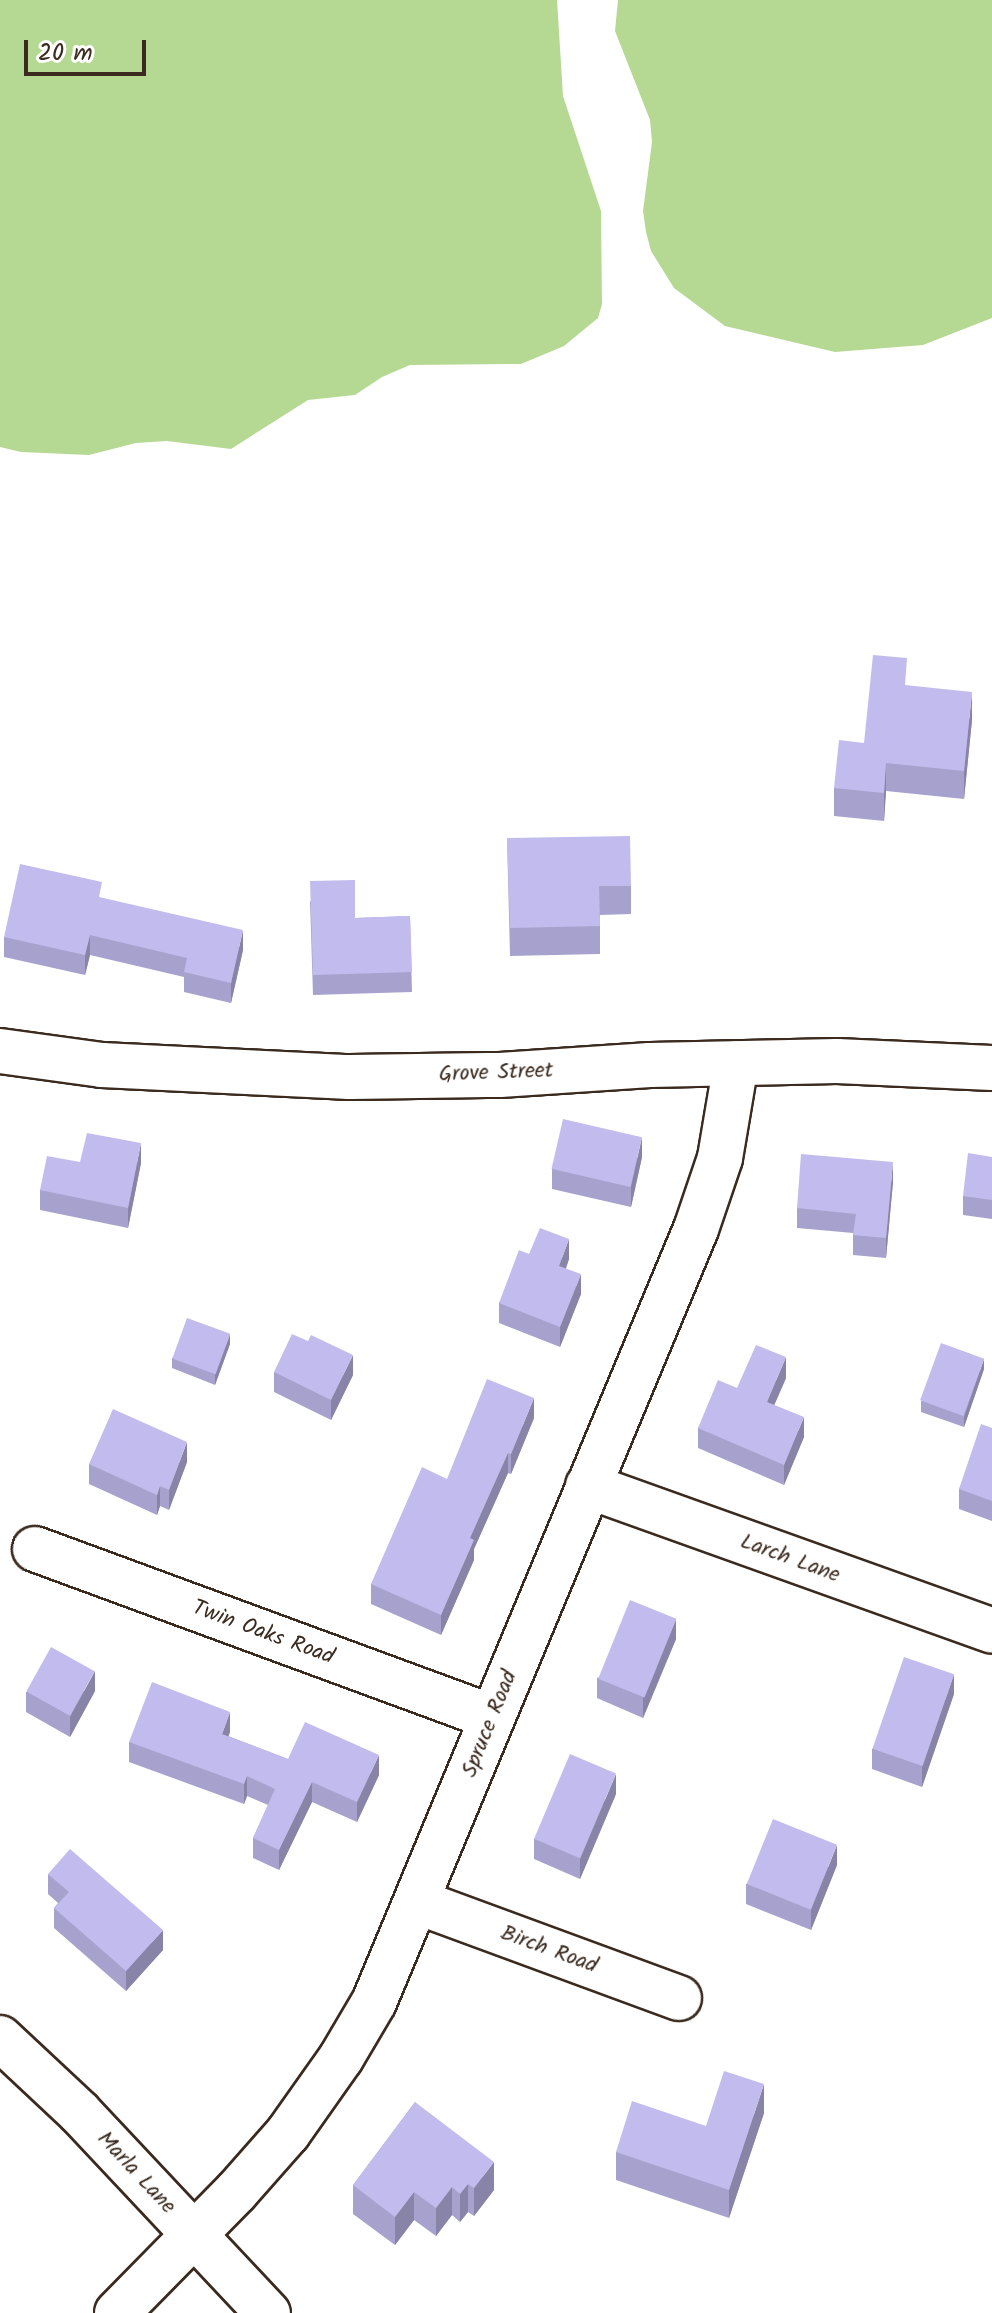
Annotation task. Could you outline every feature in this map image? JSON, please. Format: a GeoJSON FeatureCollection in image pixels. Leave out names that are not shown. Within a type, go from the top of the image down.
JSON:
{"type":"FeatureCollection","features":[{"type":"Feature","properties":{"kind":"street","name":"Grove Street"},"geometry":{"type":"LineString","coordinates":[[0,1051],[102,1065],[350,1077],[500,1075],[837,1061],[992,1068]]}},
{"type":"Feature","properties":{"kind":"street","name":"Spruce Road"},"geometry":{"type":"LineString","coordinates":[[117,2313],[288,2133],[341,2058],[374,2002],[707,1199],[724,1143],[736,1063]]}},
{"type":"Feature","properties":{"kind":"street","name":"Larch Lane"},"geometry":{"type":"LineString","coordinates":[[588,1486],[992,1631]]}},
{"type":"Feature","properties":{"kind":"street","name":"Twin Oaks Road"},"geometry":{"type":"LineString","coordinates":[[35,1549],[492,1717]]}},
{"type":"Feature","properties":{"kind":"street","name":"Birch Road"},"geometry":{"type":"LineString","coordinates":[[418,1902],[679,1998]]}},
{"type":"Feature","properties":{"kind":"street","name":"Marla Lane"},"geometry":{"type":"LineString","coordinates":[[0,2038],[79,2112],[268,2313]]}},
{"type":"Feature","properties":{"kind":"green space"},"geometry":{"type":"Polygon","coordinates":[[[0,0],[557,0],[563,96],[601,211],[602,304],[598,318],[564,346],[521,364],[410,365],[382,377],[355,395],[308,400],[231,449],[167,441],[136,443],[89,455],[21,452],[0,447],[0,0]]]}},
{"type":"Feature","properties":{"kind":"green space"},"geometry":{"type":"Polygon","coordinates":[[[618,0],[992,0],[992,318],[923,345],[835,352],[725,326],[674,288],[651,251],[646,232],[643,211],[652,142],[650,120],[615,31],[618,0]]]}},
{"type":"Feature","properties":{"kind":"building"},"geometry":{"type":"Polygon","coordinates":[[[873,655],[907,658],[905,685],[972,692],[964,771],[886,763],[884,793],[834,788],[839,740],[864,743],[873,655]]]}},
{"type":"Feature","properties":{"kind":"building"},"geometry":{"type":"Polygon","coordinates":[[[630,836],[631,886],[599,886],[600,926],[510,928],[507,838],[630,836]]]}},
{"type":"Feature","properties":{"kind":"building"},"geometry":{"type":"Polygon","coordinates":[[[20,864],[102,882],[99,897],[243,930],[231,983],[184,972],[187,958],[90,935],[85,955],[4,937],[20,864]]]}},
{"type":"Feature","properties":{"kind":"building"},"geometry":{"type":"Polygon","coordinates":[[[355,880],[355,918],[410,916],[412,972],[313,975],[310,881],[355,880]]]}},
{"type":"Feature","properties":{"kind":"building"},"geometry":{"type":"Polygon","coordinates":[[[563,1119],[642,1137],[630,1187],[552,1169],[563,1119]]]}},
{"type":"Feature","properties":{"kind":"building"},"geometry":{"type":"Polygon","coordinates":[[[87,1133],[141,1143],[128,1208],[40,1190],[47,1156],[80,1162],[87,1133]]]}},
{"type":"Feature","properties":{"kind":"building"},"geometry":{"type":"Polygon","coordinates":[[[968,1153],[992,1157],[992,1200],[963,1196],[968,1153]]]}},
{"type":"Feature","properties":{"kind":"building"},"geometry":{"type":"Polygon","coordinates":[[[801,1154],[893,1162],[886,1238],[853,1235],[856,1214],[797,1208],[801,1154]]]}},
{"type":"Feature","properties":{"kind":"building"},"geometry":{"type":"Polygon","coordinates":[[[540,1228],[569,1239],[559,1266],[581,1274],[560,1327],[499,1303],[519,1250],[529,1254],[540,1228]]]}},
{"type":"Feature","properties":{"kind":"building"},"geometry":{"type":"Polygon","coordinates":[[[187,1318],[230,1334],[216,1374],[172,1358],[187,1318]]]}},
{"type":"Feature","properties":{"kind":"building"},"geometry":{"type":"Polygon","coordinates":[[[292,1334],[308,1341],[311,1335],[353,1355],[331,1400],[274,1372],[292,1334]]]}},
{"type":"Feature","properties":{"kind":"building"},"geometry":{"type":"Polygon","coordinates":[[[941,1343],[984,1359],[963,1416],[920,1400],[941,1343]]]}},
{"type":"Feature","properties":{"kind":"building"},"geometry":{"type":"Polygon","coordinates":[[[756,1345],[786,1357],[767,1402],[804,1417],[784,1465],[698,1428],[718,1380],[737,1388],[756,1345]]]}},
{"type":"Feature","properties":{"kind":"building"},"geometry":{"type":"Polygon","coordinates":[[[487,1379],[534,1398],[470,1538],[474,1540],[441,1615],[371,1584],[422,1467],[447,1479],[487,1379]]]}},
{"type":"Feature","properties":{"kind":"building"},"geometry":{"type":"Polygon","coordinates":[[[113,1409],[187,1442],[169,1490],[160,1486],[157,1495],[89,1464],[113,1409]]]}},
{"type":"Feature","properties":{"kind":"building"},"geometry":{"type":"Polygon","coordinates":[[[981,1424],[992,1428],[992,1501],[959,1489],[981,1424]]]}},
{"type":"Feature","properties":{"kind":"building"},"geometry":{"type":"Polygon","coordinates":[[[630,1600],[676,1619],[645,1698],[598,1679],[630,1600]]]}},
{"type":"Feature","properties":{"kind":"building"},"geometry":{"type":"Polygon","coordinates":[[[51,1647],[95,1671],[70,1716],[26,1692],[51,1647]]]}},
{"type":"Feature","properties":{"kind":"building"},"geometry":{"type":"Polygon","coordinates":[[[904,1657],[954,1674],[923,1766],[872,1749],[904,1657]]]}},
{"type":"Feature","properties":{"kind":"building"},"geometry":{"type":"Polygon","coordinates":[[[152,1682],[230,1712],[222,1734],[288,1759],[305,1722],[379,1755],[357,1802],[312,1782],[279,1850],[253,1838],[275,1789],[247,1776],[244,1784],[129,1742],[152,1682]]]}},
{"type":"Feature","properties":{"kind":"building"},"geometry":{"type":"Polygon","coordinates":[[[570,1754],[616,1774],[580,1858],[534,1839],[570,1754]]]}},
{"type":"Feature","properties":{"kind":"building"},"geometry":{"type":"Polygon","coordinates":[[[773,1819],[837,1845],[811,1910],[747,1884],[773,1819]]]}},
{"type":"Feature","properties":{"kind":"building"},"geometry":{"type":"Polygon","coordinates":[[[70,1849],[163,1930],[126,1971],[54,1908],[69,1892],[48,1874],[70,1849]]]}},
{"type":"Feature","properties":{"kind":"building"},"geometry":{"type":"Polygon","coordinates":[[[724,2071],[764,2084],[729,2190],[616,2152],[632,2101],[706,2126],[724,2071]]]}},
{"type":"Feature","properties":{"kind":"building"},"geometry":{"type":"Polygon","coordinates":[[[415,2102],[494,2162],[474,2188],[468,2184],[460,2194],[452,2187],[436,2208],[414,2192],[395,2217],[353,2185],[415,2102]]]}}]}
